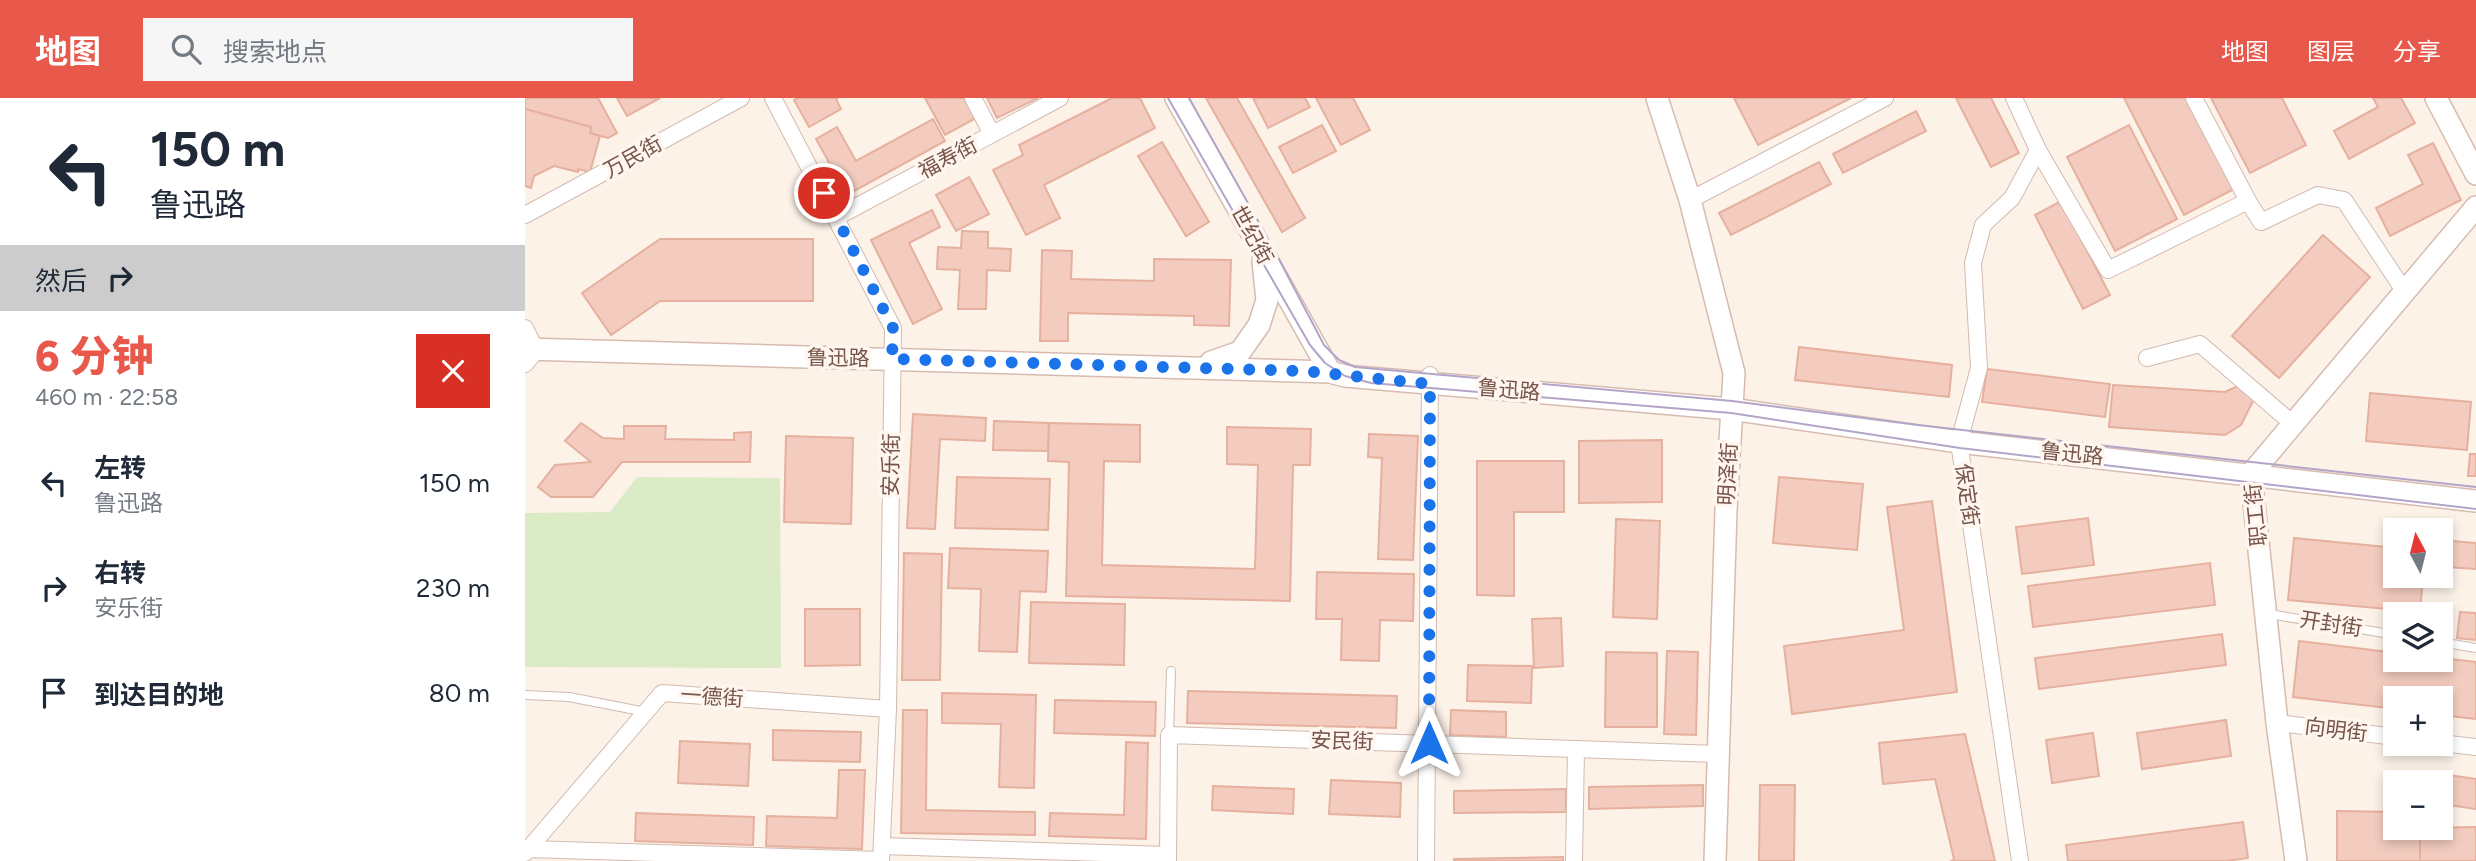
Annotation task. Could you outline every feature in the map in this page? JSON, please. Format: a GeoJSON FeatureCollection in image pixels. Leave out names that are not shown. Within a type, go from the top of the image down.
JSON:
{"type":"FeatureCollection","features":[{"type":"Feature","properties":{"kind":"main road","name":"世纪街"},"geometry":{"type":"LineString","coordinates":[[1176,98],[1330,372]]}},
{"type":"Feature","properties":{"kind":"main road","name":"明泽街"},"geometry":{"type":"LineString","coordinates":[[1657,98],[1690,200],[1734,373],[1714,861]]}},
{"type":"Feature","properties":{"kind":"main road"},"geometry":{"type":"LineString","coordinates":[[2436,98],[2476,174]]}},
{"type":"Feature","properties":{"kind":"main road","name":"职工街"},"geometry":{"type":"LineString","coordinates":[[2296,861],[2277,723],[2251,474],[2476,207]]}},
{"type":"Feature","properties":{"kind":"main road"},"geometry":{"type":"LineString","coordinates":[[1197,367],[1240,352],[1259,325],[1267,300],[1262,253]]}},
{"type":"Feature","properties":{"kind":"main road","name":"鲁迅路"},"geometry":{"type":"LineString","coordinates":[[528,354],[1197,367],[1430,379],[1731,409],[1959,442],[2476,501]]}},
{"type":"Feature","properties":{"kind":"street","name":"万民街"},"geometry":{"type":"LineString","coordinates":[[525,215],[741,98]]}},
{"type":"Feature","properties":{"kind":"street","name":"安乐街"},"geometry":{"type":"LineString","coordinates":[[773,98],[893,328],[888,709],[881,856]]}},
{"type":"Feature","properties":{"kind":"street"},"geometry":{"type":"LineString","coordinates":[[973,98],[992,134]]}},
{"type":"Feature","properties":{"kind":"street","name":"福寿街"},"geometry":{"type":"LineString","coordinates":[[837,217],[1060,98]]}},
{"type":"Feature","properties":{"kind":"street"},"geometry":{"type":"LineString","coordinates":[[1690,200],[1885,98]]}},
{"type":"Feature","properties":{"kind":"street"},"geometry":{"type":"LineString","coordinates":[[2014,98],[2038,150],[2108,270],[2248,201]]}},
{"type":"Feature","properties":{"kind":"street"},"geometry":{"type":"LineString","coordinates":[[2194,98],[2261,222],[2318,195],[2344,200],[2405,292]]}},
{"type":"Feature","properties":{"kind":"street","name":"保定街"},"geometry":{"type":"LineString","coordinates":[[2021,861],[1959,442],[1979,368],[1973,263],[1976,250],[1983,225],[2012,198],[2038,150]]}},
{"type":"Feature","properties":{"kind":"street"},"geometry":{"type":"LineString","coordinates":[[525,328],[528,354]]}},
{"type":"Feature","properties":{"kind":"street"},"geometry":{"type":"LineString","coordinates":[[2147,358],[2200,344],[2293,424]]}},
{"type":"Feature","properties":{"kind":"street"},"geometry":{"type":"LineString","coordinates":[[1426,861],[1430,379]]}},
{"type":"Feature","properties":{"kind":"street","name":"一德街"},"geometry":{"type":"LineString","coordinates":[[527,851],[662,693],[888,709]]}},
{"type":"Feature","properties":{"kind":"street","name":"向明街"},"geometry":{"type":"LineString","coordinates":[[2277,723],[2383,735]]}},
{"type":"Feature","properties":{"kind":"street"},"geometry":{"type":"LineString","coordinates":[[527,851],[713,858],[1168,858],[1170,735]]}},
{"type":"Feature","properties":{"kind":"street","name":"安民街"},"geometry":{"type":"LineString","coordinates":[[1170,735],[1718,754]]}},
{"type":"Feature","properties":{"kind":"street"},"geometry":{"type":"LineString","coordinates":[[2453,744],[2476,747]]}},
{"type":"Feature","properties":{"kind":"street"},"geometry":{"type":"LineString","coordinates":[[1574,861],[1576,749]]}},
{"type":"Feature","properties":{"kind":"lane","name":"开封街"},"geometry":{"type":"LineString","coordinates":[[2266,614],[2383,633]]}},
{"type":"Feature","properties":{"kind":"lane"},"geometry":{"type":"LineString","coordinates":[[2453,644],[2476,648]]}},
{"type":"Feature","properties":{"kind":"lane"},"geometry":{"type":"LineString","coordinates":[[1170,735],[1171,671]]}},
{"type":"Feature","properties":{"kind":"lane"},"geometry":{"type":"LineString","coordinates":[[525,695],[569,696],[646,712]]}},
{"type":"Feature","properties":{"kind":"green space"},"geometry":{"type":"Polygon","coordinates":[[[637,477],[780,478],[781,668],[525,667],[525,513],[610,512],[637,477]]]}},
{"type":"Feature","properties":{"kind":"building"},"geometry":{"type":"Polygon","coordinates":[[[525,98],[598,98],[617,133],[608,138],[590,133],[591,127],[525,109],[525,98]]]}},
{"type":"Feature","properties":{"kind":"building"},"geometry":{"type":"Polygon","coordinates":[[[617,98],[660,98],[627,116],[617,98]]]}},
{"type":"Feature","properties":{"kind":"building"},"geometry":{"type":"Polygon","coordinates":[[[838,98],[836,99],[841,109],[809,127],[794,100],[838,98]]]}},
{"type":"Feature","properties":{"kind":"building"},"geometry":{"type":"Polygon","coordinates":[[[925,98],[965,98],[976,118],[945,135],[925,98]]]}},
{"type":"Feature","properties":{"kind":"building"},"geometry":{"type":"Polygon","coordinates":[[[987,98],[1038,98],[997,118],[987,98]]]}},
{"type":"Feature","properties":{"kind":"building"},"geometry":{"type":"Polygon","coordinates":[[[1112,98],[1140,98],[1155,128],[1044,185],[1060,218],[1026,235],[993,170],[1023,155],[1019,145],[1112,98]]]}},
{"type":"Feature","properties":{"kind":"building"},"geometry":{"type":"Polygon","coordinates":[[[1206,98],[1237,98],[1305,218],[1282,232],[1206,98]]]}},
{"type":"Feature","properties":{"kind":"building"},"geometry":{"type":"Polygon","coordinates":[[[1253,98],[1305,98],[1310,107],[1268,128],[1253,98]]]}},
{"type":"Feature","properties":{"kind":"building"},"geometry":{"type":"Polygon","coordinates":[[[1316,98],[1353,98],[1370,130],[1341,145],[1316,98]]]}},
{"type":"Feature","properties":{"kind":"building"},"geometry":{"type":"Polygon","coordinates":[[[1734,98],[1851,98],[1758,145],[1734,98]]]}},
{"type":"Feature","properties":{"kind":"building"},"geometry":{"type":"Polygon","coordinates":[[[1956,98],[1991,98],[2019,153],[1991,167],[1956,98]]]}},
{"type":"Feature","properties":{"kind":"building"},"geometry":{"type":"Polygon","coordinates":[[[2124,98],[2190,98],[2236,188],[2184,215],[2124,98]]]}},
{"type":"Feature","properties":{"kind":"building"},"geometry":{"type":"Polygon","coordinates":[[[2211,98],[2282,98],[2306,145],[2250,173],[2211,98]]]}},
{"type":"Feature","properties":{"kind":"building"},"geometry":{"type":"Polygon","coordinates":[[[2373,98],[2401,98],[2415,123],[2349,159],[2334,131],[2378,107],[2373,98]]]}},
{"type":"Feature","properties":{"kind":"building"},"geometry":{"type":"Polygon","coordinates":[[[525,109],[591,127],[590,133],[600,136],[590,172],[554,166],[534,176],[531,188],[525,186],[525,109]]]}},
{"type":"Feature","properties":{"kind":"building"},"geometry":{"type":"Polygon","coordinates":[[[1916,111],[1926,131],[1843,173],[1833,154],[1916,111]]]}},
{"type":"Feature","properties":{"kind":"building"},"geometry":{"type":"Polygon","coordinates":[[[933,119],[945,141],[847,195],[816,139],[837,127],[856,161],[933,119]]]}},
{"type":"Feature","properties":{"kind":"building"},"geometry":{"type":"Polygon","coordinates":[[[1322,125],[1336,151],[1293,173],[1279,147],[1322,125]]]}},
{"type":"Feature","properties":{"kind":"building"},"geometry":{"type":"Polygon","coordinates":[[[2129,125],[2177,219],[2115,251],[2067,157],[2129,125]]]}},
{"type":"Feature","properties":{"kind":"building"},"geometry":{"type":"Polygon","coordinates":[[[1162,142],[1209,222],[1186,236],[1138,156],[1162,142]]]}},
{"type":"Feature","properties":{"kind":"building"},"geometry":{"type":"Polygon","coordinates":[[[2433,143],[2461,200],[2390,236],[2376,208],[2423,184],[2408,155],[2433,143]]]}},
{"type":"Feature","properties":{"kind":"building"},"geometry":{"type":"Polygon","coordinates":[[[1819,162],[1831,184],[1731,235],[1719,213],[1819,162]]]}},
{"type":"Feature","properties":{"kind":"building"},"geometry":{"type":"Polygon","coordinates":[[[969,177],[989,214],[956,231],[936,195],[969,177]]]}},
{"type":"Feature","properties":{"kind":"building"},"geometry":{"type":"Polygon","coordinates":[[[2061,201],[2110,295],[2083,309],[2035,215],[2061,201]]]}},
{"type":"Feature","properties":{"kind":"building"},"geometry":{"type":"Polygon","coordinates":[[[932,210],[940,227],[909,243],[942,309],[913,324],[871,240],[932,210]]]}},
{"type":"Feature","properties":{"kind":"building"},"geometry":{"type":"Polygon","coordinates":[[[962,231],[988,232],[988,248],[1011,249],[1010,271],[987,270],[986,309],[958,309],[960,270],[937,269],[938,247],[961,248],[962,231]]]}},
{"type":"Feature","properties":{"kind":"building"},"geometry":{"type":"Polygon","coordinates":[[[2323,235],[2370,277],[2279,378],[2232,336],[2323,235]]]}},
{"type":"Feature","properties":{"kind":"building"},"geometry":{"type":"Polygon","coordinates":[[[660,239],[813,239],[813,301],[660,301],[611,335],[582,293],[660,239]]]}},
{"type":"Feature","properties":{"kind":"building"},"geometry":{"type":"Polygon","coordinates":[[[1042,250],[1072,251],[1071,279],[1154,281],[1154,259],[1231,260],[1229,326],[1194,325],[1194,316],[1068,313],[1068,341],[1040,341],[1042,250]]]}},
{"type":"Feature","properties":{"kind":"building"},"geometry":{"type":"Polygon","coordinates":[[[1799,347],[1952,365],[1949,397],[1795,380],[1799,347]]]}},
{"type":"Feature","properties":{"kind":"building"},"geometry":{"type":"Polygon","coordinates":[[[1987,369],[2110,384],[2105,417],[1982,402],[1987,369]]]}},
{"type":"Feature","properties":{"kind":"building"},"geometry":{"type":"Polygon","coordinates":[[[2113,385],[2225,392],[2238,386],[2254,399],[2241,425],[2225,435],[2109,427],[2113,385]]]}},
{"type":"Feature","properties":{"kind":"building"},"geometry":{"type":"Polygon","coordinates":[[[2370,393],[2471,402],[2467,450],[2366,441],[2370,393]]]}},
{"type":"Feature","properties":{"kind":"building"},"geometry":{"type":"Polygon","coordinates":[[[913,414],[986,418],[985,441],[940,439],[935,529],[907,528],[913,414]]]}},
{"type":"Feature","properties":{"kind":"building"},"geometry":{"type":"Polygon","coordinates":[[[994,421],[1049,423],[1048,451],[993,450],[994,421]]]}},
{"type":"Feature","properties":{"kind":"building"},"geometry":{"type":"Polygon","coordinates":[[[581,423],[603,438],[624,439],[624,426],[666,426],[665,439],[734,440],[734,433],[751,432],[750,462],[622,462],[593,497],[551,497],[538,487],[555,465],[591,462],[565,441],[581,423]]]}},
{"type":"Feature","properties":{"kind":"building"},"geometry":{"type":"Polygon","coordinates":[[[1049,423],[1140,425],[1140,462],[1104,461],[1102,565],[1255,569],[1258,465],[1227,464],[1227,427],[1311,429],[1310,465],[1293,465],[1290,601],[1066,596],[1069,462],[1048,461],[1049,423]]]}},
{"type":"Feature","properties":{"kind":"building"},"geometry":{"type":"Polygon","coordinates":[[[1369,434],[1418,436],[1413,560],[1378,559],[1382,458],[1368,457],[1369,434]]]}},
{"type":"Feature","properties":{"kind":"building"},"geometry":{"type":"Polygon","coordinates":[[[786,436],[853,438],[851,524],[784,522],[786,436]]]}},
{"type":"Feature","properties":{"kind":"building"},"geometry":{"type":"Polygon","coordinates":[[[1662,440],[1662,502],[1579,503],[1579,441],[1662,440]]]}},
{"type":"Feature","properties":{"kind":"building"},"geometry":{"type":"Polygon","coordinates":[[[2470,454],[2476,454],[2476,476],[2468,476],[2470,454]]]}},
{"type":"Feature","properties":{"kind":"building"},"geometry":{"type":"Polygon","coordinates":[[[1477,461],[1564,461],[1564,512],[1514,512],[1514,596],[1477,595],[1477,461]]]}},
{"type":"Feature","properties":{"kind":"building"},"geometry":{"type":"Polygon","coordinates":[[[957,477],[1050,479],[1048,530],[955,528],[957,477]]]}},
{"type":"Feature","properties":{"kind":"building"},"geometry":{"type":"Polygon","coordinates":[[[1779,477],[1863,484],[1857,550],[1773,543],[1779,477]]]}},
{"type":"Feature","properties":{"kind":"building"},"geometry":{"type":"Polygon","coordinates":[[[1932,501],[1957,692],[1792,714],[1784,646],[1904,630],[1887,507],[1932,501]]]}},
{"type":"Feature","properties":{"kind":"building"},"geometry":{"type":"Polygon","coordinates":[[[2088,518],[2094,565],[2022,574],[2016,527],[2088,518]]]}},
{"type":"Feature","properties":{"kind":"building"},"geometry":{"type":"Polygon","coordinates":[[[1616,519],[1660,521],[1657,619],[1613,617],[1616,519]]]}},
{"type":"Feature","properties":{"kind":"building"},"geometry":{"type":"Polygon","coordinates":[[[2294,538],[2383,547],[2383,588],[2422,588],[2421,602],[2383,602],[2383,609],[2288,600],[2294,538]]]}},
{"type":"Feature","properties":{"kind":"building"},"geometry":{"type":"Polygon","coordinates":[[[2453,541],[2476,543],[2476,569],[2453,567],[2453,541]]]}},
{"type":"Feature","properties":{"kind":"building"},"geometry":{"type":"Polygon","coordinates":[[[950,548],[1048,551],[1046,592],[1020,591],[1017,652],[979,651],[981,589],[948,588],[950,548]]]}},
{"type":"Feature","properties":{"kind":"building"},"geometry":{"type":"Polygon","coordinates":[[[904,553],[942,554],[940,680],[902,680],[904,553]]]}},
{"type":"Feature","properties":{"kind":"building"},"geometry":{"type":"Polygon","coordinates":[[[2210,563],[2215,605],[2033,627],[2028,586],[2210,563]]]}},
{"type":"Feature","properties":{"kind":"building"},"geometry":{"type":"Polygon","coordinates":[[[1317,572],[1414,574],[1413,621],[1380,620],[1379,661],[1341,660],[1342,619],[1316,619],[1317,572]]]}},
{"type":"Feature","properties":{"kind":"building"},"geometry":{"type":"Polygon","coordinates":[[[1031,602],[1125,604],[1124,665],[1029,663],[1031,602]]]}},
{"type":"Feature","properties":{"kind":"building"},"geometry":{"type":"Polygon","coordinates":[[[805,609],[860,609],[860,665],[805,666],[805,609]]]}},
{"type":"Feature","properties":{"kind":"building"},"geometry":{"type":"Polygon","coordinates":[[[2460,612],[2476,613],[2476,640],[2457,638],[2460,612]]]}},
{"type":"Feature","properties":{"kind":"building"},"geometry":{"type":"Polygon","coordinates":[[[1561,618],[1563,666],[1534,668],[1532,619],[1561,618]]]}},
{"type":"Feature","properties":{"kind":"building"},"geometry":{"type":"Polygon","coordinates":[[[2222,634],[2226,665],[2039,689],[2035,658],[2222,634]]]}},
{"type":"Feature","properties":{"kind":"building"},"geometry":{"type":"Polygon","coordinates":[[[2299,641],[2383,651],[2383,672],[2453,672],[2453,659],[2476,662],[2476,719],[2453,716],[2453,686],[2383,686],[2383,707],[2293,697],[2299,641]]]}},
{"type":"Feature","properties":{"kind":"building"},"geometry":{"type":"Polygon","coordinates":[[[1667,651],[1698,652],[1696,735],[1664,734],[1667,651]]]}},
{"type":"Feature","properties":{"kind":"building"},"geometry":{"type":"Polygon","coordinates":[[[1606,652],[1657,653],[1657,727],[1605,727],[1606,652]]]}},
{"type":"Feature","properties":{"kind":"building"},"geometry":{"type":"Polygon","coordinates":[[[1468,665],[1532,666],[1531,703],[1467,701],[1468,665]]]}},
{"type":"Feature","properties":{"kind":"building"},"geometry":{"type":"Polygon","coordinates":[[[1188,691],[1397,696],[1396,728],[1187,723],[1188,691]]]}},
{"type":"Feature","properties":{"kind":"building"},"geometry":{"type":"Polygon","coordinates":[[[942,693],[1036,695],[1034,788],[999,787],[1001,724],[942,723],[942,693]]]}},
{"type":"Feature","properties":{"kind":"building"},"geometry":{"type":"Polygon","coordinates":[[[1055,700],[1156,702],[1155,736],[1054,733],[1055,700]]]}},
{"type":"Feature","properties":{"kind":"building"},"geometry":{"type":"Polygon","coordinates":[[[903,710],[927,710],[926,810],[1035,812],[1035,835],[901,833],[903,710]]]}},
{"type":"Feature","properties":{"kind":"building"},"geometry":{"type":"Polygon","coordinates":[[[1451,710],[1506,712],[1506,737],[1450,735],[1451,710]]]}},
{"type":"Feature","properties":{"kind":"building"},"geometry":{"type":"Polygon","coordinates":[[[2226,720],[2231,756],[2142,769],[2137,733],[2226,720]]]}},
{"type":"Feature","properties":{"kind":"building"},"geometry":{"type":"Polygon","coordinates":[[[773,730],[861,732],[860,762],[773,760],[773,730]]]}},
{"type":"Feature","properties":{"kind":"building"},"geometry":{"type":"Polygon","coordinates":[[[2093,733],[2099,776],[2052,783],[2046,740],[2093,733]]]}},
{"type":"Feature","properties":{"kind":"building"},"geometry":{"type":"Polygon","coordinates":[[[1965,734],[1995,861],[1951,861],[1954,859],[1935,779],[1883,784],[1879,743],[1965,734]]]}},
{"type":"Feature","properties":{"kind":"building"},"geometry":{"type":"Polygon","coordinates":[[[680,741],[750,744],[748,786],[678,783],[680,741]]]}},
{"type":"Feature","properties":{"kind":"building"},"geometry":{"type":"Polygon","coordinates":[[[1126,742],[1148,743],[1146,839],[1049,836],[1050,813],[1124,815],[1126,742]]]}},
{"type":"Feature","properties":{"kind":"building"},"geometry":{"type":"Polygon","coordinates":[[[839,770],[865,770],[862,849],[766,846],[767,816],[837,818],[839,770]]]}},
{"type":"Feature","properties":{"kind":"building"},"geometry":{"type":"Polygon","coordinates":[[[2453,776],[2476,779],[2476,809],[2453,806],[2453,776]]]}},
{"type":"Feature","properties":{"kind":"building"},"geometry":{"type":"Polygon","coordinates":[[[1331,780],[1401,783],[1400,817],[1329,814],[1331,780]]]}},
{"type":"Feature","properties":{"kind":"building"},"geometry":{"type":"Polygon","coordinates":[[[1703,785],[1703,806],[1589,809],[1589,787],[1703,785]]]}},
{"type":"Feature","properties":{"kind":"building"},"geometry":{"type":"Polygon","coordinates":[[[1760,785],[1795,785],[1794,861],[1759,861],[1760,785]]]}},
{"type":"Feature","properties":{"kind":"building"},"geometry":{"type":"Polygon","coordinates":[[[1213,786],[1294,789],[1293,814],[1212,810],[1213,786]]]}},
{"type":"Feature","properties":{"kind":"building"},"geometry":{"type":"Polygon","coordinates":[[[1566,789],[1566,812],[1454,813],[1454,791],[1566,789]]]}},
{"type":"Feature","properties":{"kind":"building"},"geometry":{"type":"Polygon","coordinates":[[[2337,811],[2383,812],[2383,840],[2420,840],[2420,861],[2337,861],[2337,811]]]}},
{"type":"Feature","properties":{"kind":"building"},"geometry":{"type":"Polygon","coordinates":[[[636,813],[754,817],[753,845],[635,841],[636,813]]]}},
{"type":"Feature","properties":{"kind":"building"},"geometry":{"type":"Polygon","coordinates":[[[2243,822],[2248,858],[2226,861],[2068,861],[2066,845],[2243,822]]]}},
{"type":"Feature","properties":{"kind":"building"},"geometry":{"type":"Polygon","coordinates":[[[2453,827],[2476,827],[2476,861],[2420,861],[2420,840],[2453,840],[2453,827]]]}},
{"type":"Feature","properties":{"kind":"building"},"geometry":{"type":"Polygon","coordinates":[[[1563,857],[1563,861],[1454,861],[1454,859],[1563,857]]]}},
{"type":"Feature","properties":{"kind":"tram line"},"geometry":{"type":"LineString","coordinates":[[1168,98],[1310,345],[1325,363],[1345,376],[1371,383],[1731,413],[1960,448],[2476,509]]}},
{"type":"Feature","properties":{"kind":"tram line"},"geometry":{"type":"LineString","coordinates":[[1189,98],[1324,345],[1339,360],[1355,367],[1732,401],[1918,425],[2476,487]]}},
{"type":"Feature","properties":{"kind":"route"},"geometry":{"type":"LineString","coordinates":[[824,193],[893,328],[892,359],[1330,372],[1345,376],[1430,384],[1429,743]]}}]}
